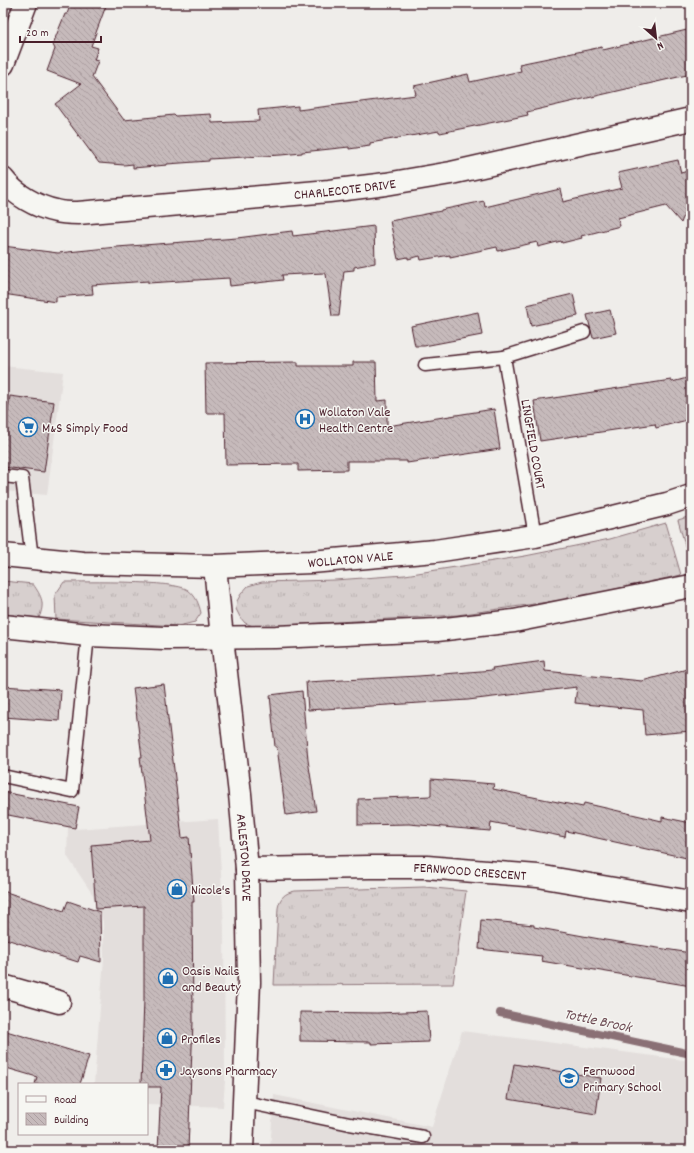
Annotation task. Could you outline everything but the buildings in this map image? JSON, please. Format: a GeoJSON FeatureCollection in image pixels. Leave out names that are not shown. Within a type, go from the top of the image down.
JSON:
{"type":"FeatureCollection","features":[{"type":"Feature","properties":{"kind":"street"},"geometry":{"type":"LineString","coordinates":[[3,64],[26,3]]}},
{"type":"Feature","properties":{"kind":"street","name":"CHARLECOTE DRIVE"},"geometry":{"type":"LineString","coordinates":[[3,179],[25,198],[39,206],[56,211],[78,213],[329,191],[386,184],[451,173],[691,119]]}},
{"type":"Feature","properties":{"kind":"street","name":"WOLLATON VALE"},"geometry":{"type":"LineString","coordinates":[[3,555],[84,563],[216,566],[311,562],[435,552],[535,536],[666,504],[691,496]]}},
{"type":"Feature","properties":{"kind":"street","name":"ARLESTON DRIVE"},"geometry":{"type":"LineString","coordinates":[[216,566],[222,638],[247,869],[250,982],[242,1150]]}},
{"type":"Feature","properties":{"kind":"street"},"geometry":{"type":"LineString","coordinates":[[3,626],[88,635],[164,638],[222,638],[437,630],[514,620],[691,586]]}},
{"type":"Feature","properties":{"kind":"street","name":"FERNWOOD CRESCENT"},"geometry":{"type":"LineString","coordinates":[[247,869],[427,867],[538,876],[691,902]]}},
{"type":"Feature","properties":{"kind":"street"},"geometry":{"type":"LineString","coordinates":[[3,986],[59,1002]]}},
{"type":"Feature","properties":{"kind":"lane"},"geometry":{"type":"LineString","coordinates":[[425,365],[504,357],[584,332]]}},
{"type":"Feature","properties":{"kind":"lane","name":"LINGFIELD COURT"},"geometry":{"type":"LineString","coordinates":[[504,357],[535,536]]}},
{"type":"Feature","properties":{"kind":"lane"},"geometry":{"type":"LineString","coordinates":[[3,476],[22,478],[32,558]]}},
{"type":"Feature","properties":{"kind":"lane"},"geometry":{"type":"LineString","coordinates":[[3,776],[72,791],[88,635]]}},
{"type":"Feature","properties":{"kind":"lane"},"geometry":{"type":"LineString","coordinates":[[245,1102],[350,1124],[423,1137]]}},
{"type":"Feature","properties":{"kind":"shaded area"},"geometry":{"type":"Polygon","coordinates":[[[3,366],[63,372],[47,495],[3,491],[3,366]]]}},
{"type":"Feature","properties":{"kind":"shaded area"},"geometry":{"type":"Polygon","coordinates":[[[218,819],[224,928],[225,1081],[223,1107],[148,1104],[148,1083],[94,1083],[104,958],[103,922],[93,895],[67,856],[68,827],[75,829],[218,819]]]}},
{"type":"Feature","properties":{"kind":"shaded area","name":"Fernwood Primary School"},"geometry":{"type":"Polygon","coordinates":[[[462,1031],[691,1061],[691,1150],[270,1150],[274,1095],[432,1127],[462,1031]]]}},
{"type":"Feature","properties":{"kind":"green space"},"geometry":{"type":"Polygon","coordinates":[[[691,516],[691,567],[678,520],[691,516]]]}},
{"type":"Feature","properties":{"kind":"green space"},"geometry":{"type":"Polygon","coordinates":[[[666,523],[681,575],[569,599],[457,615],[269,626],[253,626],[245,623],[236,609],[237,601],[248,586],[262,582],[335,580],[405,575],[525,556],[610,539],[666,523]]]}},
{"type":"Feature","properties":{"kind":"green space"},"geometry":{"type":"Polygon","coordinates":[[[3,581],[33,584],[42,600],[42,608],[39,618],[3,614],[3,581]]]}},
{"type":"Feature","properties":{"kind":"green space"},"geometry":{"type":"Polygon","coordinates":[[[64,582],[129,582],[180,587],[188,590],[193,595],[198,603],[201,613],[195,622],[178,626],[56,619],[55,595],[64,582]]]}},
{"type":"Feature","properties":{"kind":"green space"},"geometry":{"type":"Polygon","coordinates":[[[424,887],[466,891],[453,984],[274,985],[278,908],[280,901],[286,894],[295,891],[424,887]]]}},
{"type":"Feature","properties":{"kind":"waterway","name":"Tottle Brook"},"geometry":{"type":"LineString","coordinates":[[500,1013],[691,1054]]}},
{"type":"Feature","properties":{"kind":"place","name":"Wollaton Vale Health Centre"},"geometry":{"type":"Point","coordinates":[305,419]}},
{"type":"Feature","properties":{"kind":"place","name":"M&S Simply Food"},"geometry":{"type":"Point","coordinates":[28,427]}},
{"type":"Feature","properties":{"kind":"place","name":"Nicole's"},"geometry":{"type":"Point","coordinates":[177,889]}},
{"type":"Feature","properties":{"kind":"place","name":"Oasis Nails and Beauty"},"geometry":{"type":"Point","coordinates":[168,978]}},
{"type":"Feature","properties":{"kind":"place","name":"Profiles"},"geometry":{"type":"Point","coordinates":[167,1038]}},
{"type":"Feature","properties":{"kind":"place","name":"Jaysons Pharmacy"},"geometry":{"type":"Point","coordinates":[166,1070]}},
{"type":"Feature","properties":{"kind":"place","name":"Fernwood Primary School"},"geometry":{"type":"Point","coordinates":[569,1078]}}]}
